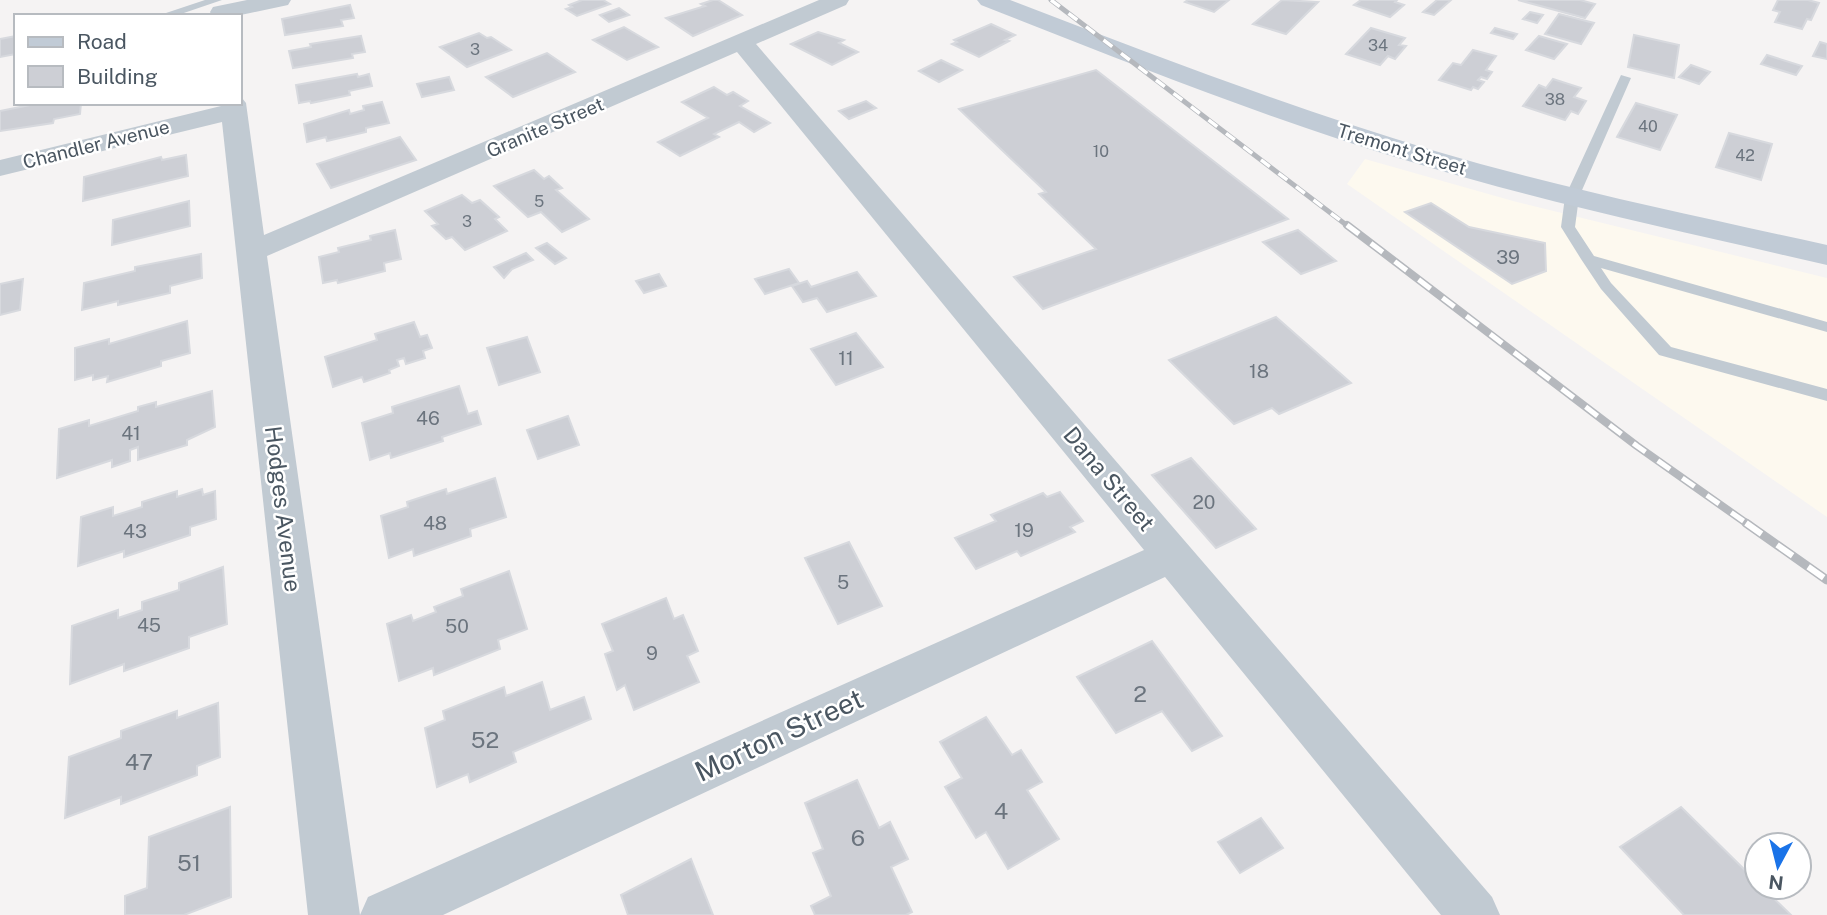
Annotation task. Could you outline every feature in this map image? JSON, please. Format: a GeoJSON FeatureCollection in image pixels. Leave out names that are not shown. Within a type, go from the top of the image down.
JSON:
{"type":"FeatureCollection","features":[{"type":"Feature","properties":{"kind":"main road","name":"Tremont Street"},"geometry":{"type":"LineString","coordinates":[[989,0],[1338,130],[1429,158],[1572,197],[1827,255]]}},
{"type":"Feature","properties":{"kind":"street"},"geometry":{"type":"LineString","coordinates":[[220,7],[280,0]]}},
{"type":"Feature","properties":{"kind":"street","name":"Granite Street"},"geometry":{"type":"LineString","coordinates":[[251,252],[838,0]]}},
{"type":"Feature","properties":{"kind":"street","name":"Dana Street"},"geometry":{"type":"LineString","coordinates":[[742,43],[1474,915]]}},
{"type":"Feature","properties":{"kind":"street","name":"Hodges Avenue"},"geometry":{"type":"LineString","coordinates":[[233,107],[334,915]]}},
{"type":"Feature","properties":{"kind":"street","name":"Chandler Avenue"},"geometry":{"type":"LineString","coordinates":[[0,168],[233,107]]}},
{"type":"Feature","properties":{"kind":"street","name":"Morton Street"},"geometry":{"type":"LineString","coordinates":[[386,915],[1173,555]]}},
{"type":"Feature","properties":{"kind":"lane"},"geometry":{"type":"LineString","coordinates":[[175,14],[220,7]]}},
{"type":"Feature","properties":{"kind":"lane"},"geometry":{"type":"LineString","coordinates":[[1625,78],[1572,197],[1567,227],[1606,286],[1665,351],[1827,395]]}},
{"type":"Feature","properties":{"kind":"lane"},"geometry":{"type":"LineString","coordinates":[[1588,259],[1827,327]]}},
{"type":"Feature","properties":{"kind":"shaded area"},"geometry":{"type":"Polygon","coordinates":[[[1365,159],[1513,201],[1827,278],[1827,517],[1347,184],[1365,159]]]}},
{"type":"Feature","properties":{"kind":"building"},"geometry":{"type":"Polygon","coordinates":[[[582,0],[603,0],[610,4],[577,16],[566,9],[582,0]]]}},
{"type":"Feature","properties":{"kind":"building"},"geometry":{"type":"Polygon","coordinates":[[[718,0],[742,15],[693,36],[666,18],[705,6],[701,4],[718,0]]]}},
{"type":"Feature","properties":{"kind":"building"},"geometry":{"type":"Polygon","coordinates":[[[1229,0],[1214,12],[1185,2],[1229,0]]]}},
{"type":"Feature","properties":{"kind":"building"},"geometry":{"type":"Polygon","coordinates":[[[1282,0],[1318,2],[1286,34],[1253,24],[1282,0]]]}},
{"type":"Feature","properties":{"kind":"building"},"geometry":{"type":"Polygon","coordinates":[[[1361,0],[1397,0],[1395,2],[1404,5],[1390,17],[1354,5],[1361,0]]]}},
{"type":"Feature","properties":{"kind":"building"},"geometry":{"type":"Polygon","coordinates":[[[1437,0],[1451,0],[1434,15],[1423,12],[1437,0]]]}},
{"type":"Feature","properties":{"kind":"building"},"geometry":{"type":"Polygon","coordinates":[[[1518,0],[1580,0],[1595,4],[1585,18],[1518,0]]]}},
{"type":"Feature","properties":{"kind":"building"},"geometry":{"type":"Polygon","coordinates":[[[1778,0],[1808,0],[1819,3],[1811,20],[1807,19],[1802,29],[1775,22],[1780,12],[1773,10],[1778,0]]]}},
{"type":"Feature","properties":{"kind":"building"},"geometry":{"type":"Polygon","coordinates":[[[350,5],[354,18],[341,20],[343,26],[285,35],[282,19],[350,5]]]}},
{"type":"Feature","properties":{"kind":"building"},"geometry":{"type":"Polygon","coordinates":[[[619,8],[629,15],[609,22],[600,15],[619,8]]]}},
{"type":"Feature","properties":{"kind":"building"},"geometry":{"type":"Polygon","coordinates":[[[1530,12],[1543,15],[1537,23],[1523,19],[1530,12]]]}},
{"type":"Feature","properties":{"kind":"building"},"geometry":{"type":"Polygon","coordinates":[[[1559,14],[1594,23],[1581,44],[1545,34],[1559,14]]]}},
{"type":"Feature","properties":{"kind":"building"},"geometry":{"type":"Polygon","coordinates":[[[991,24],[1015,35],[979,57],[952,44],[957,42],[954,40],[991,24]]]}},
{"type":"Feature","properties":{"kind":"building"},"geometry":{"type":"Polygon","coordinates":[[[624,27],[658,47],[627,60],[593,40],[624,27]]]}},
{"type":"Feature","properties":{"kind":"building"},"geometry":{"type":"Polygon","coordinates":[[[1371,28],[1405,38],[1399,45],[1406,46],[1395,59],[1388,56],[1380,65],[1346,54],[1371,28]]]}},
{"type":"Feature","properties":{"kind":"building"},"geometry":{"type":"Polygon","coordinates":[[[1495,28],[1517,34],[1513,39],[1491,33],[1495,28]]]}},
{"type":"Feature","properties":{"kind":"building"},"geometry":{"type":"Polygon","coordinates":[[[818,32],[844,40],[839,43],[858,52],[832,65],[791,44],[818,32]]]}},
{"type":"Feature","properties":{"kind":"building"},"geometry":{"type":"Polygon","coordinates":[[[479,33],[511,50],[467,67],[440,47],[479,33]]]}},
{"type":"Feature","properties":{"kind":"building"},"geometry":{"type":"Polygon","coordinates":[[[1634,35],[1679,45],[1674,78],[1628,67],[1634,35]]]}},
{"type":"Feature","properties":{"kind":"building"},"geometry":{"type":"Polygon","coordinates":[[[14,36],[14,54],[0,57],[0,39],[14,36]]]}},
{"type":"Feature","properties":{"kind":"building"},"geometry":{"type":"Polygon","coordinates":[[[361,36],[365,52],[352,54],[353,58],[293,68],[289,51],[311,47],[310,44],[361,36]]]}},
{"type":"Feature","properties":{"kind":"building"},"geometry":{"type":"Polygon","coordinates":[[[1539,36],[1567,44],[1554,59],[1526,50],[1539,36]]]}},
{"type":"Feature","properties":{"kind":"building"},"geometry":{"type":"Polygon","coordinates":[[[1820,42],[1827,44],[1827,59],[1813,56],[1820,42]]]}},
{"type":"Feature","properties":{"kind":"building"},"geometry":{"type":"Polygon","coordinates":[[[1473,50],[1496,56],[1486,70],[1492,72],[1487,79],[1481,77],[1478,80],[1484,82],[1478,89],[1473,87],[1471,90],[1439,80],[1453,63],[1461,65],[1473,50]]]}},
{"type":"Feature","properties":{"kind":"building"},"geometry":{"type":"Polygon","coordinates":[[[547,53],[575,72],[513,97],[486,77],[547,53]]]}},
{"type":"Feature","properties":{"kind":"building"},"geometry":{"type":"Polygon","coordinates":[[[1767,55],[1802,66],[1796,75],[1761,64],[1767,55]]]}},
{"type":"Feature","properties":{"kind":"building"},"geometry":{"type":"Polygon","coordinates":[[[941,60],[962,70],[939,82],[919,71],[941,60]]]}},
{"type":"Feature","properties":{"kind":"building"},"geometry":{"type":"Polygon","coordinates":[[[1691,65],[1710,72],[1699,84],[1679,77],[1691,65]]]}},
{"type":"Feature","properties":{"kind":"building"},"geometry":{"type":"Polygon","coordinates":[[[1096,70],[1288,219],[1043,309],[1014,277],[1096,249],[1039,194],[1046,192],[959,109],[1096,70]]]}},
{"type":"Feature","properties":{"kind":"building"},"geometry":{"type":"Polygon","coordinates":[[[357,74],[358,77],[369,74],[372,86],[349,91],[350,95],[299,103],[296,85],[357,74]]]}},
{"type":"Feature","properties":{"kind":"building"},"geometry":{"type":"Polygon","coordinates":[[[449,77],[454,90],[422,97],[417,84],[449,77]]]}},
{"type":"Feature","properties":{"kind":"building"},"geometry":{"type":"Polygon","coordinates":[[[1553,79],[1581,88],[1574,97],[1586,101],[1578,114],[1571,111],[1565,120],[1523,106],[1539,85],[1546,88],[1553,79]]]}},
{"type":"Feature","properties":{"kind":"building"},"geometry":{"type":"Polygon","coordinates":[[[714,87],[727,95],[733,92],[748,101],[740,106],[770,123],[754,132],[739,122],[714,134],[719,137],[680,156],[658,142],[708,118],[682,102],[714,87]]]}},
{"type":"Feature","properties":{"kind":"building"},"geometry":{"type":"Polygon","coordinates":[[[866,101],[876,108],[849,119],[839,111],[866,101]]]}},
{"type":"Feature","properties":{"kind":"building"},"geometry":{"type":"Polygon","coordinates":[[[382,102],[389,123],[366,128],[366,132],[327,141],[326,137],[307,142],[304,124],[349,110],[350,114],[364,110],[363,106],[382,102]]]}},
{"type":"Feature","properties":{"kind":"building"},"geometry":{"type":"Polygon","coordinates":[[[1636,103],[1677,115],[1660,150],[1617,137],[1636,103]]]}},
{"type":"Feature","properties":{"kind":"building"},"geometry":{"type":"Polygon","coordinates":[[[30,105],[81,105],[80,114],[54,119],[53,123],[0,131],[0,111],[30,105]]]}},
{"type":"Feature","properties":{"kind":"building"},"geometry":{"type":"Polygon","coordinates":[[[1729,133],[1772,144],[1761,180],[1716,167],[1729,133]]]}},
{"type":"Feature","properties":{"kind":"building"},"geometry":{"type":"Polygon","coordinates":[[[400,137],[416,160],[331,188],[317,164],[400,137]]]}},
{"type":"Feature","properties":{"kind":"building"},"geometry":{"type":"Polygon","coordinates":[[[186,155],[188,176],[83,201],[84,177],[161,157],[162,160],[186,155]]]}},
{"type":"Feature","properties":{"kind":"building"},"geometry":{"type":"Polygon","coordinates":[[[534,170],[544,179],[549,176],[562,188],[556,190],[589,219],[562,232],[541,212],[528,217],[494,186],[534,170]]]}},
{"type":"Feature","properties":{"kind":"building"},"geometry":{"type":"Polygon","coordinates":[[[462,195],[472,203],[480,200],[499,217],[495,219],[507,231],[465,250],[452,237],[446,239],[432,226],[438,224],[425,211],[462,195]]]}},
{"type":"Feature","properties":{"kind":"building"},"geometry":{"type":"Polygon","coordinates":[[[189,201],[190,226],[112,245],[113,220],[189,201]]]}},
{"type":"Feature","properties":{"kind":"building"},"geometry":{"type":"Polygon","coordinates":[[[1431,203],[1469,227],[1545,243],[1546,271],[1512,284],[1405,212],[1431,203]]]}},
{"type":"Feature","properties":{"kind":"building"},"geometry":{"type":"Polygon","coordinates":[[[395,230],[401,259],[384,263],[385,271],[338,283],[337,280],[323,283],[319,257],[339,252],[338,248],[371,240],[370,236],[395,230]]]}},
{"type":"Feature","properties":{"kind":"building"},"geometry":{"type":"Polygon","coordinates":[[[1298,230],[1336,261],[1301,274],[1263,242],[1298,230]]]}},
{"type":"Feature","properties":{"kind":"building"},"geometry":{"type":"Polygon","coordinates":[[[547,243],[566,258],[555,264],[536,248],[547,243]]]}},
{"type":"Feature","properties":{"kind":"building"},"geometry":{"type":"Polygon","coordinates":[[[526,253],[533,260],[512,269],[504,278],[494,267],[526,253]]]}},
{"type":"Feature","properties":{"kind":"building"},"geometry":{"type":"Polygon","coordinates":[[[201,254],[202,278],[170,286],[170,293],[82,310],[84,283],[135,271],[135,267],[201,254]]]}},
{"type":"Feature","properties":{"kind":"building"},"geometry":{"type":"Polygon","coordinates":[[[789,269],[799,283],[765,294],[755,279],[789,269]]]}},
{"type":"Feature","properties":{"kind":"building"},"geometry":{"type":"Polygon","coordinates":[[[857,272],[876,296],[827,312],[817,298],[803,302],[792,286],[807,281],[811,287],[857,272]]]}},
{"type":"Feature","properties":{"kind":"building"},"geometry":{"type":"Polygon","coordinates":[[[659,274],[666,286],[644,293],[636,281],[659,274]]]}},
{"type":"Feature","properties":{"kind":"building"},"geometry":{"type":"Polygon","coordinates":[[[23,279],[20,310],[0,315],[0,284],[23,279]]]}},
{"type":"Feature","properties":{"kind":"building"},"geometry":{"type":"Polygon","coordinates":[[[1276,317],[1351,383],[1279,414],[1272,408],[1234,424],[1169,360],[1276,317]]]}},
{"type":"Feature","properties":{"kind":"building"},"geometry":{"type":"Polygon","coordinates":[[[187,321],[190,353],[161,361],[161,366],[107,382],[108,376],[93,380],[93,375],[75,380],[75,348],[109,339],[109,344],[187,321]]]}},
{"type":"Feature","properties":{"kind":"building"},"geometry":{"type":"Polygon","coordinates":[[[414,322],[420,337],[427,335],[432,348],[423,351],[425,358],[406,364],[404,358],[397,360],[399,366],[389,370],[390,373],[364,382],[362,377],[333,387],[325,357],[377,340],[375,334],[414,322]]]}},
{"type":"Feature","properties":{"kind":"building"},"geometry":{"type":"Polygon","coordinates":[[[856,333],[883,367],[836,385],[811,349],[856,333]]]}},
{"type":"Feature","properties":{"kind":"building"},"geometry":{"type":"Polygon","coordinates":[[[527,337],[540,372],[499,385],[487,348],[527,337]]]}},
{"type":"Feature","properties":{"kind":"building"},"geometry":{"type":"Polygon","coordinates":[[[459,386],[468,414],[477,411],[481,424],[442,437],[443,441],[391,458],[390,453],[370,460],[362,423],[393,413],[392,407],[459,386]]]}},
{"type":"Feature","properties":{"kind":"building"},"geometry":{"type":"Polygon","coordinates":[[[212,391],[215,427],[187,440],[187,445],[138,460],[138,447],[130,450],[130,461],[112,467],[112,460],[57,478],[59,429],[89,420],[89,426],[138,411],[138,407],[156,402],[156,407],[212,391]]]}},
{"type":"Feature","properties":{"kind":"building"},"geometry":{"type":"Polygon","coordinates":[[[568,416],[579,445],[538,459],[527,430],[568,416]]]}},
{"type":"Feature","properties":{"kind":"building"},"geometry":{"type":"Polygon","coordinates":[[[1191,458],[1256,529],[1216,548],[1152,475],[1191,458]]]}},
{"type":"Feature","properties":{"kind":"building"},"geometry":{"type":"Polygon","coordinates":[[[495,478],[506,517],[470,529],[471,536],[414,556],[413,549],[389,558],[381,516],[408,507],[407,502],[446,489],[447,494],[495,478]]]}},
{"type":"Feature","properties":{"kind":"building"},"geometry":{"type":"Polygon","coordinates":[[[202,489],[203,495],[215,491],[216,519],[190,527],[190,535],[124,557],[124,551],[78,566],[81,517],[113,507],[113,516],[142,507],[142,502],[177,491],[177,497],[202,489]]]}},
{"type":"Feature","properties":{"kind":"building"},"geometry":{"type":"Polygon","coordinates":[[[1060,492],[1083,521],[1070,527],[1075,532],[1021,556],[1017,551],[976,569],[955,538],[996,521],[991,515],[1043,493],[1047,497],[1060,492]]]}},
{"type":"Feature","properties":{"kind":"building"},"geometry":{"type":"Polygon","coordinates":[[[849,542],[882,606],[838,624],[805,558],[849,542]]]}},
{"type":"Feature","properties":{"kind":"building"},"geometry":{"type":"Polygon","coordinates":[[[223,567],[227,624],[189,637],[189,648],[124,671],[124,664],[70,684],[72,626],[118,610],[118,618],[142,610],[142,602],[179,590],[179,583],[223,567]]]}},
{"type":"Feature","properties":{"kind":"building"},"geometry":{"type":"Polygon","coordinates":[[[509,571],[527,629],[498,640],[500,649],[434,675],[433,668],[399,681],[387,624],[411,615],[413,621],[436,612],[434,607],[463,596],[461,589],[509,571]]]}},
{"type":"Feature","properties":{"kind":"building"},"geometry":{"type":"Polygon","coordinates":[[[666,598],[674,619],[683,615],[698,651],[687,656],[699,682],[634,710],[625,685],[617,690],[605,654],[613,651],[602,624],[666,598]]]}},
{"type":"Feature","properties":{"kind":"building"},"geometry":{"type":"Polygon","coordinates":[[[1152,641],[1222,736],[1192,751],[1162,711],[1116,733],[1077,677],[1152,641]]]}},
{"type":"Feature","properties":{"kind":"building"},"geometry":{"type":"Polygon","coordinates":[[[542,682],[550,710],[584,697],[591,719],[513,752],[516,762],[470,782],[468,774],[437,787],[425,728],[445,720],[443,711],[504,687],[506,696],[542,682]]]}},
{"type":"Feature","properties":{"kind":"building"},"geometry":{"type":"Polygon","coordinates":[[[218,703],[220,757],[197,766],[197,775],[121,804],[121,797],[65,818],[69,757],[121,738],[121,731],[177,711],[177,718],[218,703]]]}},
{"type":"Feature","properties":{"kind":"building"},"geometry":{"type":"Polygon","coordinates":[[[986,717],[1012,755],[1021,750],[1042,782],[1027,790],[1059,839],[1008,869],[986,832],[976,838],[945,787],[962,778],[940,742],[986,717]]]}},
{"type":"Feature","properties":{"kind":"building"},"geometry":{"type":"Polygon","coordinates":[[[857,780],[879,828],[890,822],[908,859],[891,867],[912,912],[906,915],[815,915],[811,906],[831,896],[813,853],[823,849],[805,803],[857,780]]]}},
{"type":"Feature","properties":{"kind":"building"},"geometry":{"type":"Polygon","coordinates":[[[230,807],[231,897],[184,915],[125,915],[125,896],[147,888],[149,837],[230,807]]]}},
{"type":"Feature","properties":{"kind":"building"},"geometry":{"type":"Polygon","coordinates":[[[1681,807],[1743,868],[1743,901],[1776,901],[1791,915],[1684,915],[1620,847],[1681,807]]]}},
{"type":"Feature","properties":{"kind":"building"},"geometry":{"type":"Polygon","coordinates":[[[1261,818],[1283,848],[1240,873],[1218,842],[1261,818]]]}},
{"type":"Feature","properties":{"kind":"building"},"geometry":{"type":"Polygon","coordinates":[[[691,859],[713,915],[628,915],[621,895],[691,859]]]}},
{"type":"Feature","properties":{"kind":"railway"},"geometry":{"type":"LineString","coordinates":[[1051,0],[1349,227]]}},
{"type":"Feature","properties":{"kind":"railway"},"geometry":{"type":"LineString","coordinates":[[1347,225],[1637,446],[1749,525]]}},
{"type":"Feature","properties":{"kind":"railway"},"geometry":{"type":"LineString","coordinates":[[1746,523],[1827,580]]}}]}
